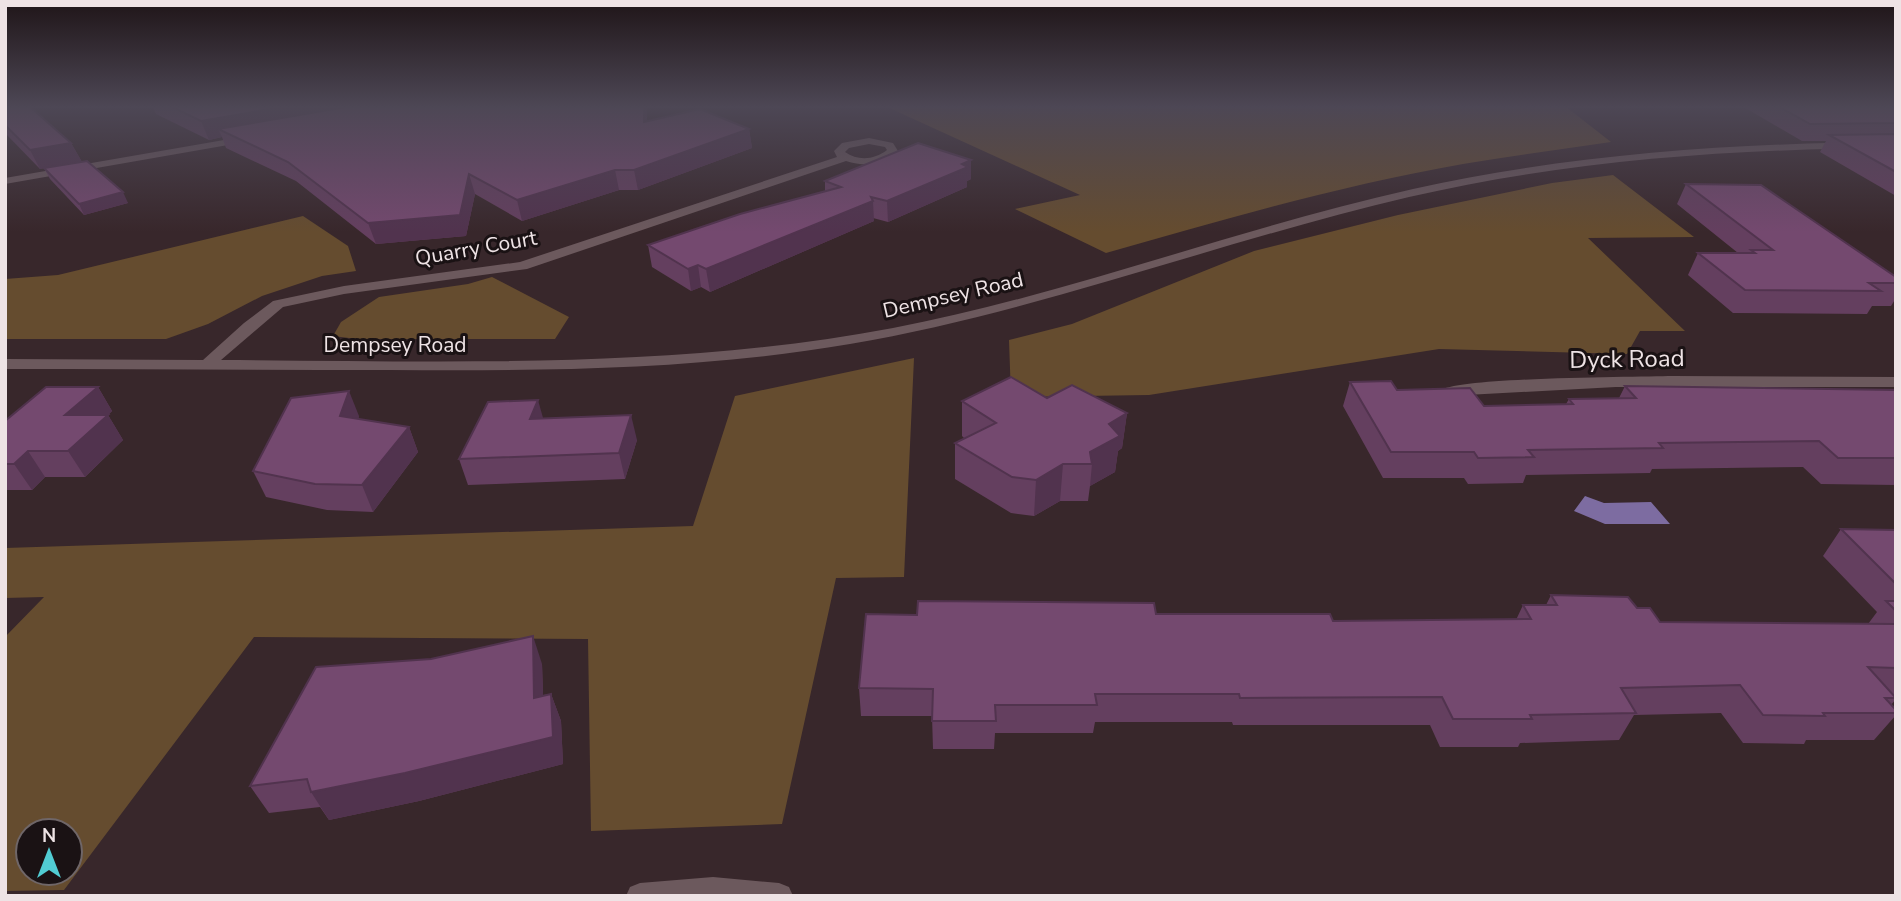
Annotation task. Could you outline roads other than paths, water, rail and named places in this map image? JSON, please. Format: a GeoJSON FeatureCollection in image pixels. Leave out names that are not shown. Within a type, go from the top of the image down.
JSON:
{"type":"FeatureCollection","features":[{"type":"Feature","properties":{"kind":"street"},"geometry":{"type":"LineString","coordinates":[[5,181],[194,148]]}},
{"type":"Feature","properties":{"kind":"street","name":"Dempsey Road"},"geometry":{"type":"LineString","coordinates":[[5,363],[529,366],[615,364],[769,351],[947,321],[1342,210],[1479,178],[1661,156],[1772,148]]}},
{"type":"Feature","properties":{"kind":"street","name":"Quarry Court"},"geometry":{"type":"LineString","coordinates":[[206,366],[249,326],[278,304],[344,290],[522,267],[845,158]]}},
{"type":"Feature","properties":{"kind":"street","name":"Dyck Road"},"geometry":{"type":"LineString","coordinates":[[1426,393],[1504,385],[1691,380],[1896,382]]}},
{"type":"Feature","properties":{"kind":"street"},"geometry":{"type":"LineString","coordinates":[[640,896],[713,890],[779,896]]}}]}
